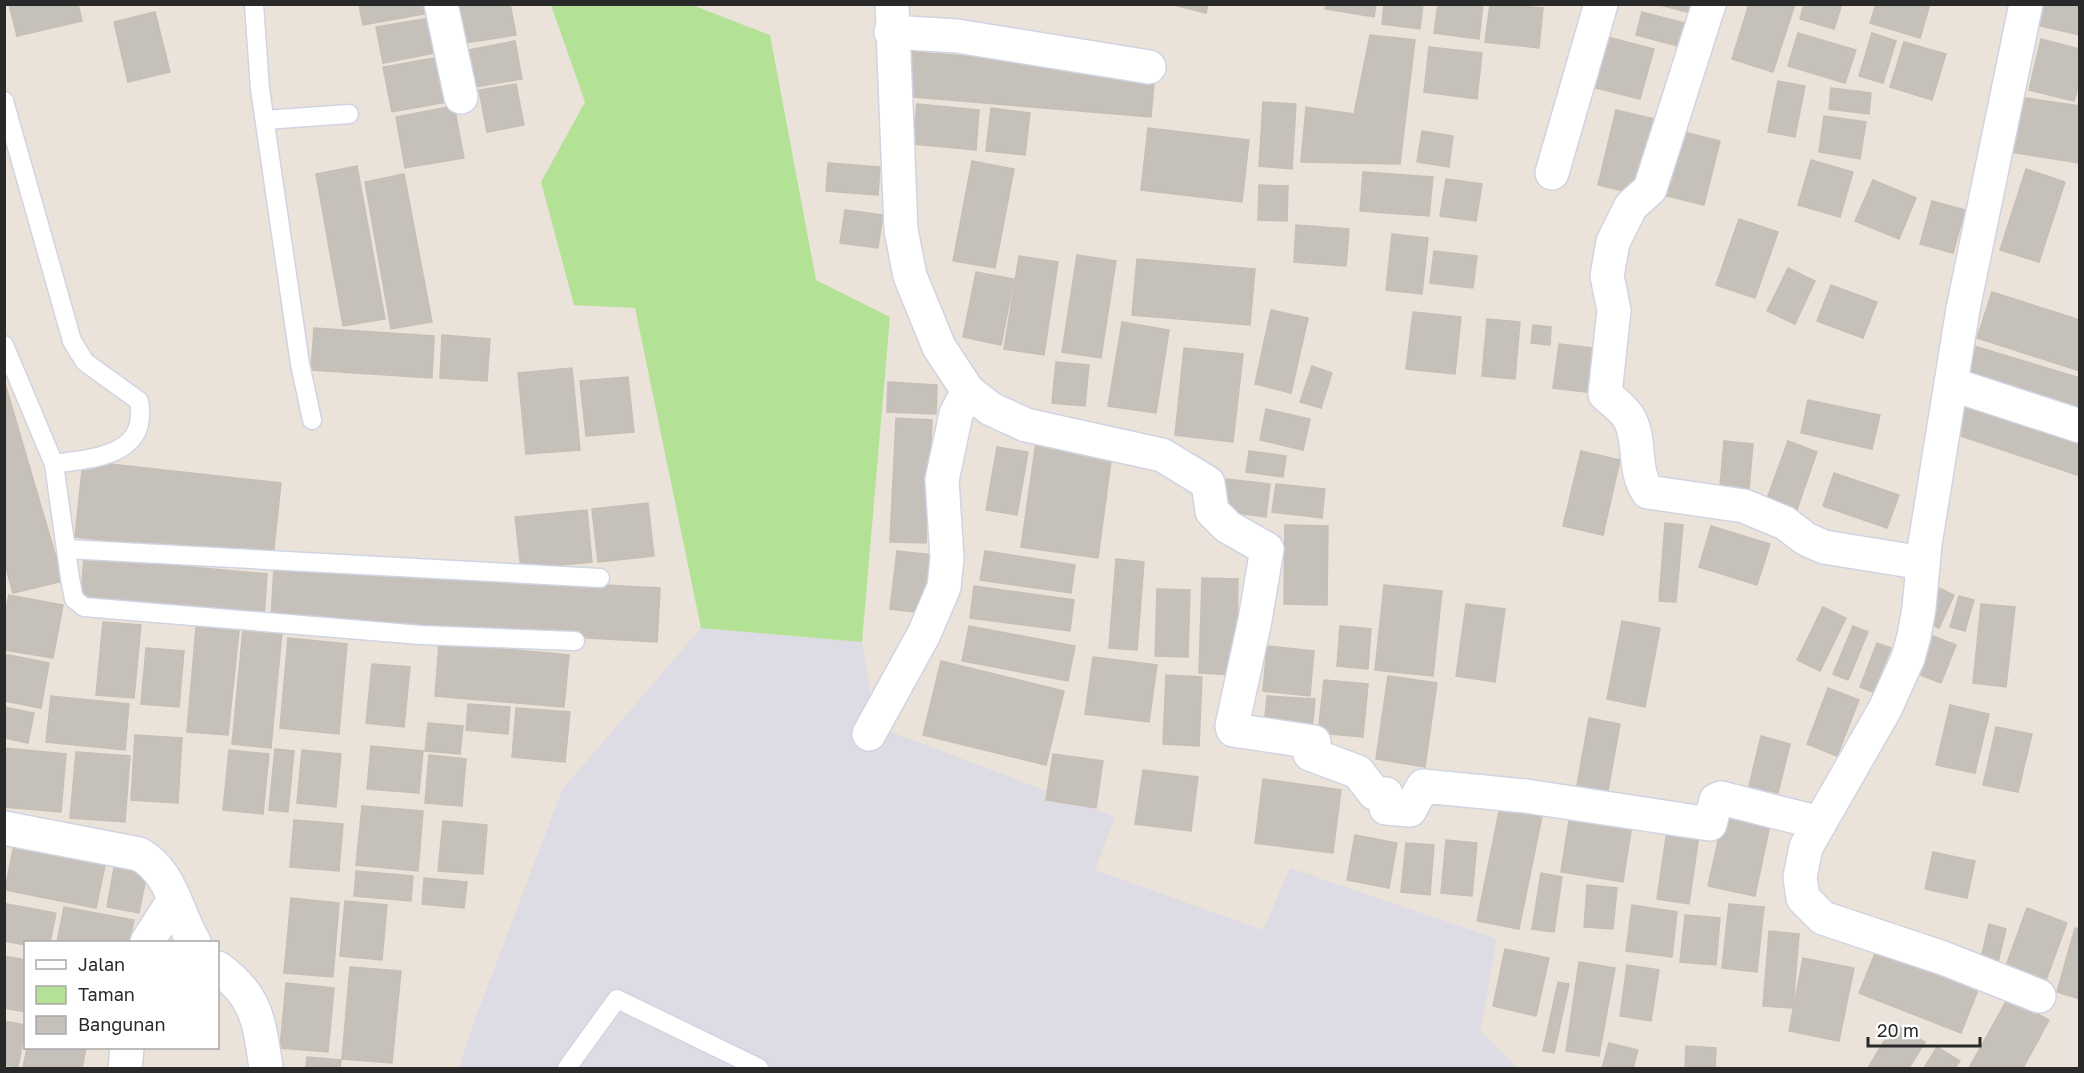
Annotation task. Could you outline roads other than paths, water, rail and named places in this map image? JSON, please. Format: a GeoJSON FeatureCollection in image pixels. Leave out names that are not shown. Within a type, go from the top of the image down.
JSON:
{"type":"FeatureCollection","features":[{"type":"Feature","properties":{"kind":"street"},"geometry":{"type":"LineString","coordinates":[[441,4],[461,97]]}},
{"type":"Feature","properties":{"kind":"street"},"geometry":{"type":"LineString","coordinates":[[1552,173],[1601,4]]}},
{"type":"Feature","properties":{"kind":"street"},"geometry":{"type":"LineString","coordinates":[[1709,4],[1650,189],[1631,206],[1613,242],[1607,276],[1614,310],[1605,394],[1629,418],[1637,447],[1640,476],[1648,492],[1744,506],[1785,523],[1806,539],[1824,547],[1923,563]]}},
{"type":"Feature","properties":{"kind":"street"},"geometry":{"type":"LineString","coordinates":[[2026,4],[1963,309],[1923,563],[1919,608],[1908,658],[1885,709],[1802,855],[1800,877],[1803,898],[1823,918],[1943,958],[2039,996]]}},
{"type":"Feature","properties":{"kind":"street"},"geometry":{"type":"LineString","coordinates":[[1149,68],[957,36],[891,18],[901,230],[910,276],[939,347],[968,391],[991,409],[1026,425],[1162,455],[1208,483],[1212,511],[1228,527],[1267,549],[1233,730],[1314,742],[1310,754],[1358,772],[1374,793],[1386,794],[1386,808],[1410,810],[1423,786],[1526,796],[1710,824],[1716,800],[1721,798],[1820,823]]}},
{"type":"Feature","properties":{"kind":"street"},"geometry":{"type":"LineString","coordinates":[[1951,384],[2079,426]]}},
{"type":"Feature","properties":{"kind":"street"},"geometry":{"type":"LineString","coordinates":[[869,734],[924,634],[944,587],[947,558],[942,480],[954,422],[968,391]]}},
{"type":"Feature","properties":{"kind":"street"},"geometry":{"type":"LineString","coordinates":[[6,837],[139,854],[151,861],[161,872],[181,921],[193,941]]}},
{"type":"Feature","properties":{"kind":"street"},"geometry":{"type":"LineString","coordinates":[[148,941],[174,900]]}},
{"type":"Feature","properties":{"kind":"street"},"geometry":{"type":"LineString","coordinates":[[219,969],[252,1001],[258,1017],[266,1068]]}},
{"type":"Feature","properties":{"kind":"street"},"geometry":{"type":"LineString","coordinates":[[125,1068],[127,1049]]}},
{"type":"Feature","properties":{"kind":"lane"},"geometry":{"type":"LineString","coordinates":[[254,4],[264,120],[300,364],[312,420]]}},
{"type":"Feature","properties":{"kind":"lane"},"geometry":{"type":"LineString","coordinates":[[4,101],[72,341],[85,362],[139,401],[141,414],[137,433],[127,445],[87,459],[54,464]]}},
{"type":"Feature","properties":{"kind":"lane"},"geometry":{"type":"LineString","coordinates":[[264,120],[349,114]]}},
{"type":"Feature","properties":{"kind":"lane"},"geometry":{"type":"LineString","coordinates":[[4,345],[54,464],[74,599],[84,607],[421,635],[574,641]]}},
{"type":"Feature","properties":{"kind":"lane"},"geometry":{"type":"LineString","coordinates":[[67,549],[600,578]]}},
{"type":"Feature","properties":{"kind":"lane"},"geometry":{"type":"LineString","coordinates":[[567,1068],[617,999],[759,1068]]}}]}
